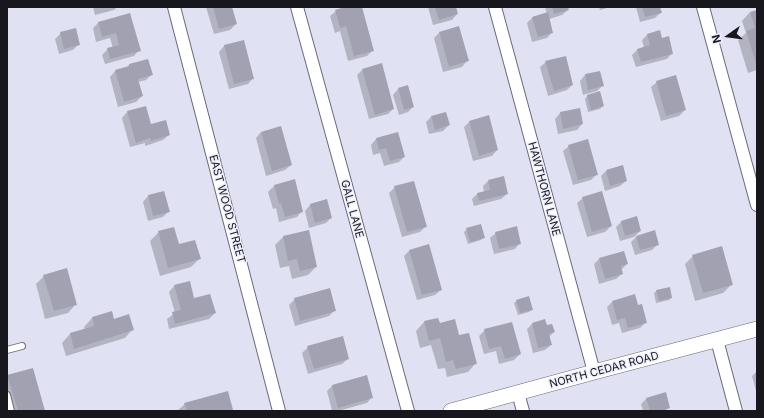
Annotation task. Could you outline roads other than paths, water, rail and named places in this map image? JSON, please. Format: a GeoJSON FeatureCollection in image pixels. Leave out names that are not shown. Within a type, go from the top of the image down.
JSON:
{"type":"FeatureCollection","features":[{"type":"Feature","properties":{"kind":"street","name":"EAST WOOD STREET"},"geometry":{"type":"LineString","coordinates":[[174,7],[279,411]]}},
{"type":"Feature","properties":{"kind":"street","name":"GALL LANE"},"geometry":{"type":"LineString","coordinates":[[297,7],[408,411]]}},
{"type":"Feature","properties":{"kind":"street","name":"HAWTHORN LANE"},"geometry":{"type":"LineString","coordinates":[[495,7],[594,372]]}},
{"type":"Feature","properties":{"kind":"street"},"geometry":{"type":"LineString","coordinates":[[703,7],[757,205]]}},
{"type":"Feature","properties":{"kind":"street","name":"NORTH CEDAR ROAD"},"geometry":{"type":"LineString","coordinates":[[451,411],[757,329]]}},
{"type":"Feature","properties":{"kind":"street"},"geometry":{"type":"LineString","coordinates":[[717,340],[736,411]]}},
{"type":"Feature","properties":{"kind":"street"},"geometry":{"type":"LineString","coordinates":[[518,393],[523,411]]}},
{"type":"Feature","properties":{"kind":"lane"},"geometry":{"type":"LineString","coordinates":[[7,350],[22,346]]}},
{"type":"Feature","properties":{"kind":"lane"},"geometry":{"type":"LineString","coordinates":[[7,395],[11,411]]}}]}
